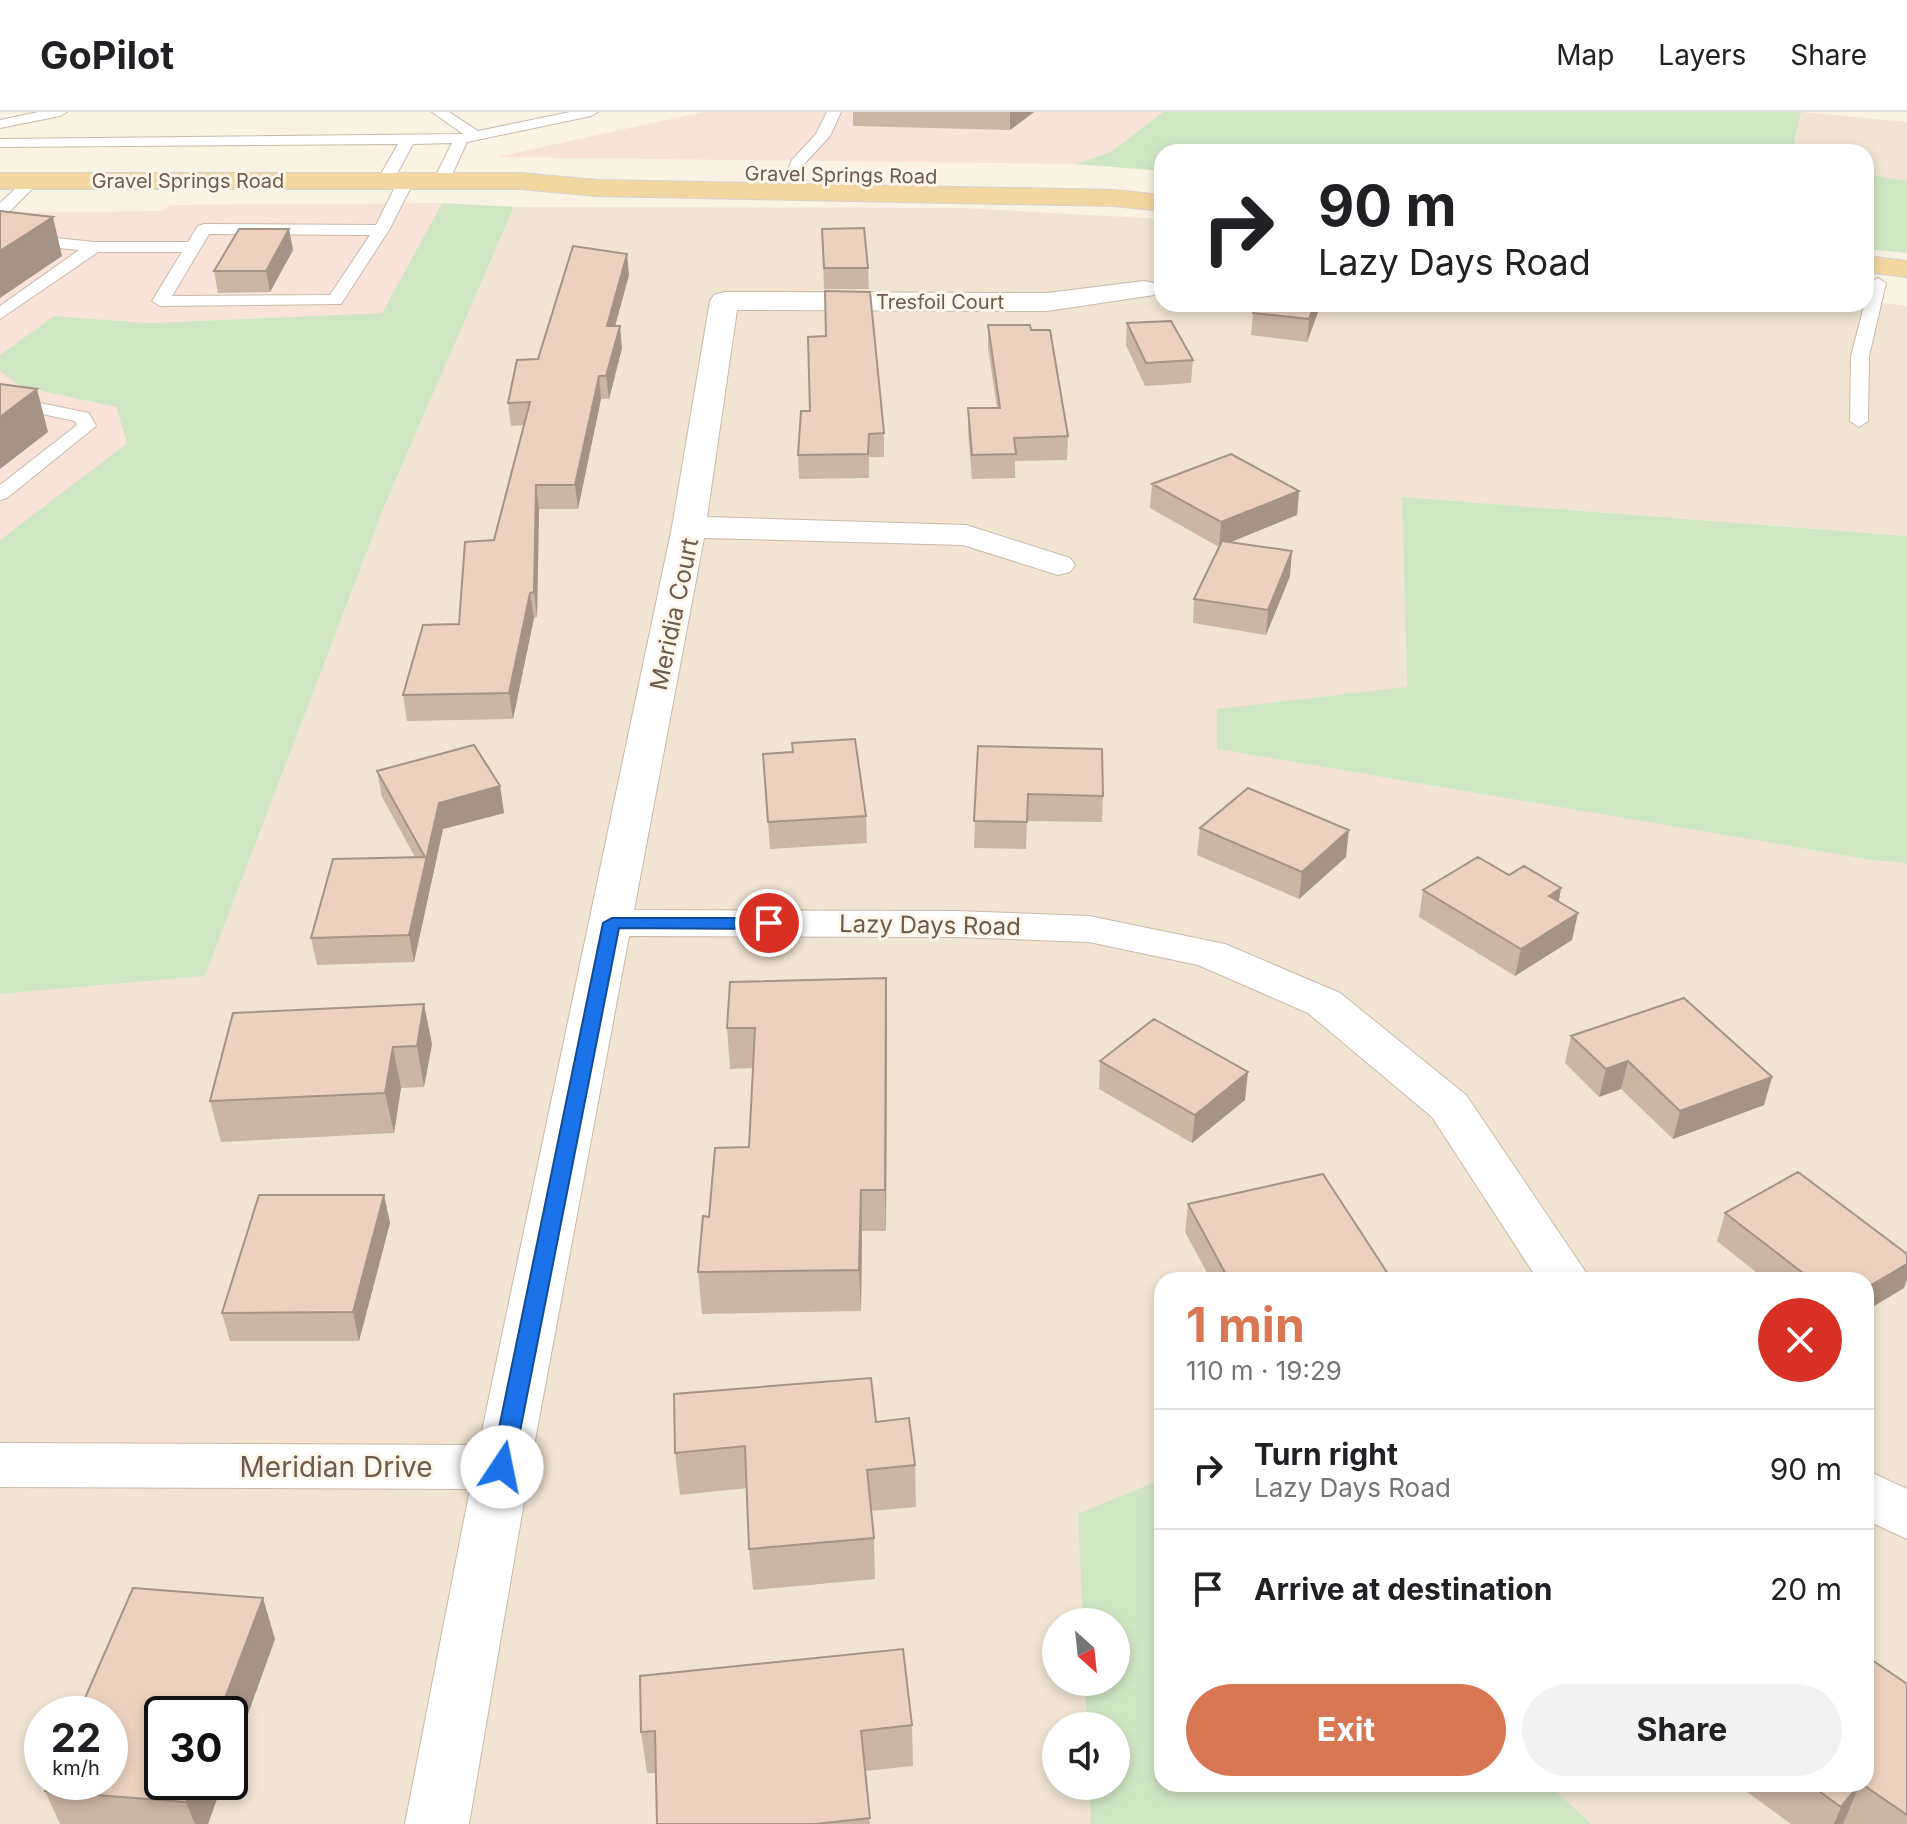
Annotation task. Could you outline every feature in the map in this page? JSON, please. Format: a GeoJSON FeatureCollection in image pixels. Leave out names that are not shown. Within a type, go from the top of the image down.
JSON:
{"type":"FeatureCollection","features":[{"type":"Feature","properties":{"kind":"main road","name":"Gravel Springs Road"},"geometry":{"type":"LineString","coordinates":[[520,181],[608,171],[1154,186]]}},
{"type":"Feature","properties":{"kind":"main road","name":"Gravel Springs Road"},"geometry":{"type":"LineString","coordinates":[[0,181],[520,181],[597,188],[1114,198],[1154,202]]}},
{"type":"Feature","properties":{"kind":"main road"},"geometry":{"type":"LineString","coordinates":[[1874,275],[1907,269]]}},
{"type":"Feature","properties":{"kind":"main road"},"geometry":{"type":"LineString","coordinates":[[1874,277],[1907,287]]}},
{"type":"Feature","properties":{"kind":"street","name":"Tresfoil Court"},"geometry":{"type":"LineString","coordinates":[[689,527],[724,301],[1047,302],[1144,289]]}},
{"type":"Feature","properties":{"kind":"street","name":"Meridia Court"},"geometry":{"type":"LineString","coordinates":[[612,923],[689,527],[966,535],[1058,565]]}},
{"type":"Feature","properties":{"kind":"street","name":"Lazy Days Road"},"geometry":{"type":"LineString","coordinates":[[612,923],[957,924],[1089,929],[1210,954],[1324,1003],[1449,1106],[1560,1272]]}},
{"type":"Feature","properties":{"kind":"street"},"geometry":{"type":"LineString","coordinates":[[437,1824],[502,1467],[612,923]]}},
{"type":"Feature","properties":{"kind":"street","name":"Meridian Drive"},"geometry":{"type":"LineString","coordinates":[[0,1465],[502,1467]]}},
{"type":"Feature","properties":{"kind":"street"},"geometry":{"type":"LineString","coordinates":[[1874,1497],[1907,1516]]}},
{"type":"Feature","properties":{"kind":"lane"},"geometry":{"type":"LineString","coordinates":[[0,124],[60,112]]}},
{"type":"Feature","properties":{"kind":"lane"},"geometry":{"type":"LineString","coordinates":[[439,112],[469,137]]}},
{"type":"Feature","properties":{"kind":"lane"},"geometry":{"type":"LineString","coordinates":[[1,144],[469,137],[591,112]]}},
{"type":"Feature","properties":{"kind":"lane"},"geometry":{"type":"LineString","coordinates":[[794,174],[797,163],[823,136],[834,112]]}},
{"type":"Feature","properties":{"kind":"lane"},"geometry":{"type":"LineString","coordinates":[[441,181],[469,137]]}},
{"type":"Feature","properties":{"kind":"lane"},"geometry":{"type":"LineString","coordinates":[[381,230],[204,229],[160,301],[335,300],[381,230],[408,140]]}},
{"type":"Feature","properties":{"kind":"lane"},"geometry":{"type":"LineString","coordinates":[[0,212],[33,180]]}},
{"type":"Feature","properties":{"kind":"lane"},"geometry":{"type":"LineString","coordinates":[[0,237],[94,247],[193,247]]}},
{"type":"Feature","properties":{"kind":"lane"},"geometry":{"type":"LineString","coordinates":[[0,314],[94,247]]}},
{"type":"Feature","properties":{"kind":"lane"},"geometry":{"type":"LineString","coordinates":[[1859,421],[1860,356],[1866,312]]}},
{"type":"Feature","properties":{"kind":"lane"},"geometry":{"type":"LineString","coordinates":[[0,400],[82,417],[87,426],[0,494]]}},
{"type":"Feature","properties":{"kind":"shaded area"},"geometry":{"type":"Polygon","coordinates":[[[703,112],[1163,112],[1112,151],[1076,164],[496,157],[703,112]]]}},
{"type":"Feature","properties":{"kind":"shaded area"},"geometry":{"type":"Polygon","coordinates":[[[1801,112],[1907,122],[1907,181],[1874,175],[1874,144],[1794,144],[1801,112]]]}},
{"type":"Feature","properties":{"kind":"shaded area"},"geometry":{"type":"Polygon","coordinates":[[[442,203],[382,313],[149,323],[54,316],[0,355],[0,213],[163,211],[170,205],[442,203]]]}},
{"type":"Feature","properties":{"kind":"shaded area"},"geometry":{"type":"Polygon","coordinates":[[[514,207],[961,208],[1154,219],[1154,312],[1874,312],[1874,302],[1907,306],[1907,536],[1402,497],[1407,688],[1217,710],[1217,749],[1871,860],[1907,863],[1907,1824],[0,1824],[0,994],[205,976],[384,507],[514,207]]]}},
{"type":"Feature","properties":{"kind":"shaded area"},"geometry":{"type":"Polygon","coordinates":[[[0,371],[22,387],[116,407],[127,443],[0,540],[0,371]]]}},
{"type":"Feature","properties":{"kind":"green space"},"geometry":{"type":"Polygon","coordinates":[[[1163,112],[1801,112],[1794,144],[1154,144],[1154,170],[1076,164],[1112,151],[1163,112]]]}},
{"type":"Feature","properties":{"kind":"green space"},"geometry":{"type":"Polygon","coordinates":[[[1874,175],[1907,181],[1907,253],[1874,250],[1874,175]]]}},
{"type":"Feature","properties":{"kind":"green space"},"geometry":{"type":"Polygon","coordinates":[[[442,203],[514,207],[384,507],[205,976],[0,994],[0,540],[127,443],[116,407],[22,387],[0,371],[0,355],[54,316],[149,323],[382,313],[442,203]]]}},
{"type":"Feature","properties":{"kind":"green space"},"geometry":{"type":"Polygon","coordinates":[[[1402,497],[1907,536],[1907,863],[1871,860],[1217,749],[1217,709],[1407,687],[1402,497]]]}},
{"type":"Feature","properties":{"kind":"green space"},"geometry":{"type":"Polygon","coordinates":[[[1154,1482],[1154,1792],[1557,1792],[1591,1824],[1091,1824],[1090,1800],[1130,1800],[1130,1712],[1086,1712],[1086,1696],[1130,1696],[1130,1608],[1082,1608],[1078,1514],[1154,1482]]]}},
{"type":"Feature","properties":{"kind":"building"},"geometry":{"type":"Polygon","coordinates":[[[0,211],[53,217],[0,251],[0,211]]]}},
{"type":"Feature","properties":{"kind":"building"},"geometry":{"type":"Polygon","coordinates":[[[864,228],[868,268],[824,268],[822,229],[864,228]]]}},
{"type":"Feature","properties":{"kind":"building"},"geometry":{"type":"Polygon","coordinates":[[[239,229],[289,229],[266,271],[214,271],[239,229]]]}},
{"type":"Feature","properties":{"kind":"building"},"geometry":{"type":"Polygon","coordinates":[[[573,246],[627,254],[607,326],[620,326],[606,376],[599,376],[575,485],[536,485],[534,592],[530,593],[509,693],[403,695],[423,625],[459,624],[465,542],[494,540],[530,402],[508,403],[517,360],[538,359],[573,246]]]}},
{"type":"Feature","properties":{"kind":"building"},"geometry":{"type":"Polygon","coordinates":[[[825,291],[870,292],[884,433],[869,434],[868,454],[798,455],[801,411],[810,411],[808,337],[826,336],[825,291]]]}},
{"type":"Feature","properties":{"kind":"building"},"geometry":{"type":"Polygon","coordinates":[[[1253,312],[1312,312],[1309,319],[1253,312]]]}},
{"type":"Feature","properties":{"kind":"building"},"geometry":{"type":"Polygon","coordinates":[[[1171,321],[1193,360],[1146,363],[1127,323],[1171,321]]]}},
{"type":"Feature","properties":{"kind":"building"},"geometry":{"type":"Polygon","coordinates":[[[988,325],[1030,325],[1031,330],[1050,330],[1068,436],[1014,438],[1016,454],[972,455],[968,408],[1000,408],[988,325]]]}},
{"type":"Feature","properties":{"kind":"building"},"geometry":{"type":"Polygon","coordinates":[[[0,384],[37,389],[0,417],[0,384]]]}},
{"type":"Feature","properties":{"kind":"building"},"geometry":{"type":"Polygon","coordinates":[[[1231,454],[1299,491],[1221,522],[1152,484],[1231,454]]]}},
{"type":"Feature","properties":{"kind":"building"},"geometry":{"type":"Polygon","coordinates":[[[1222,541],[1292,551],[1268,610],[1194,599],[1222,541]]]}},
{"type":"Feature","properties":{"kind":"building"},"geometry":{"type":"Polygon","coordinates":[[[855,739],[866,816],[768,822],[763,754],[793,752],[792,743],[855,739]]]}},
{"type":"Feature","properties":{"kind":"building"},"geometry":{"type":"Polygon","coordinates":[[[474,745],[500,786],[439,803],[409,935],[311,938],[333,859],[425,857],[377,771],[474,745]]]}},
{"type":"Feature","properties":{"kind":"building"},"geometry":{"type":"Polygon","coordinates":[[[978,746],[1102,749],[1103,796],[1028,794],[1027,822],[974,821],[978,746]]]}},
{"type":"Feature","properties":{"kind":"building"},"geometry":{"type":"Polygon","coordinates":[[[1248,788],[1349,830],[1302,872],[1200,828],[1248,788]]]}},
{"type":"Feature","properties":{"kind":"building"},"geometry":{"type":"Polygon","coordinates":[[[1478,857],[1509,875],[1524,866],[1561,888],[1549,896],[1578,913],[1521,949],[1423,890],[1478,857]]]}},
{"type":"Feature","properties":{"kind":"building"},"geometry":{"type":"Polygon","coordinates":[[[886,978],[885,1190],[861,1190],[859,1270],[698,1272],[703,1216],[709,1217],[715,1148],[749,1147],[755,1028],[727,1028],[730,982],[886,978]]]}},
{"type":"Feature","properties":{"kind":"building"},"geometry":{"type":"Polygon","coordinates":[[[1684,998],[1772,1077],[1680,1111],[1628,1061],[1606,1069],[1571,1036],[1684,998]]]}},
{"type":"Feature","properties":{"kind":"building"},"geometry":{"type":"Polygon","coordinates":[[[424,1004],[417,1046],[393,1047],[385,1093],[210,1101],[233,1013],[424,1004]]]}},
{"type":"Feature","properties":{"kind":"building"},"geometry":{"type":"Polygon","coordinates":[[[1154,1019],[1248,1072],[1195,1115],[1100,1061],[1154,1019]]]}},
{"type":"Feature","properties":{"kind":"building"},"geometry":{"type":"Polygon","coordinates":[[[1798,1172],[1907,1254],[1907,1264],[1874,1283],[1874,1272],[1802,1272],[1725,1213],[1798,1172]]]}},
{"type":"Feature","properties":{"kind":"building"},"geometry":{"type":"Polygon","coordinates":[[[1323,1174],[1387,1272],[1225,1272],[1188,1204],[1323,1174]]]}},
{"type":"Feature","properties":{"kind":"building"},"geometry":{"type":"Polygon","coordinates":[[[259,1195],[384,1195],[353,1312],[222,1313],[259,1195]]]}},
{"type":"Feature","properties":{"kind":"building"},"geometry":{"type":"Polygon","coordinates":[[[871,1378],[876,1422],[909,1418],[915,1465],[867,1470],[874,1538],[749,1549],[745,1446],[675,1453],[674,1394],[871,1378]]]}},
{"type":"Feature","properties":{"kind":"building"},"geometry":{"type":"Polygon","coordinates":[[[133,1588],[263,1598],[226,1696],[144,1696],[144,1799],[128,1797],[128,1696],[86,1696],[133,1588]]]}},
{"type":"Feature","properties":{"kind":"building"},"geometry":{"type":"Polygon","coordinates":[[[903,1649],[912,1725],[861,1731],[870,1818],[815,1824],[657,1824],[655,1731],[641,1732],[640,1676],[903,1649]]]}},
{"type":"Feature","properties":{"kind":"building"},"geometry":{"type":"Polygon","coordinates":[[[1874,1661],[1907,1684],[1907,1815],[1874,1792],[1874,1661]]]}},
{"type":"Feature","properties":{"kind":"building"},"geometry":{"type":"Polygon","coordinates":[[[1820,1792],[1853,1792],[1841,1807],[1820,1792]]]}},
{"type":"Feature","properties":{"kind":"route"},"geometry":{"type":"LineString","coordinates":[[502,1467],[612,923],[769,923]]}}]}
